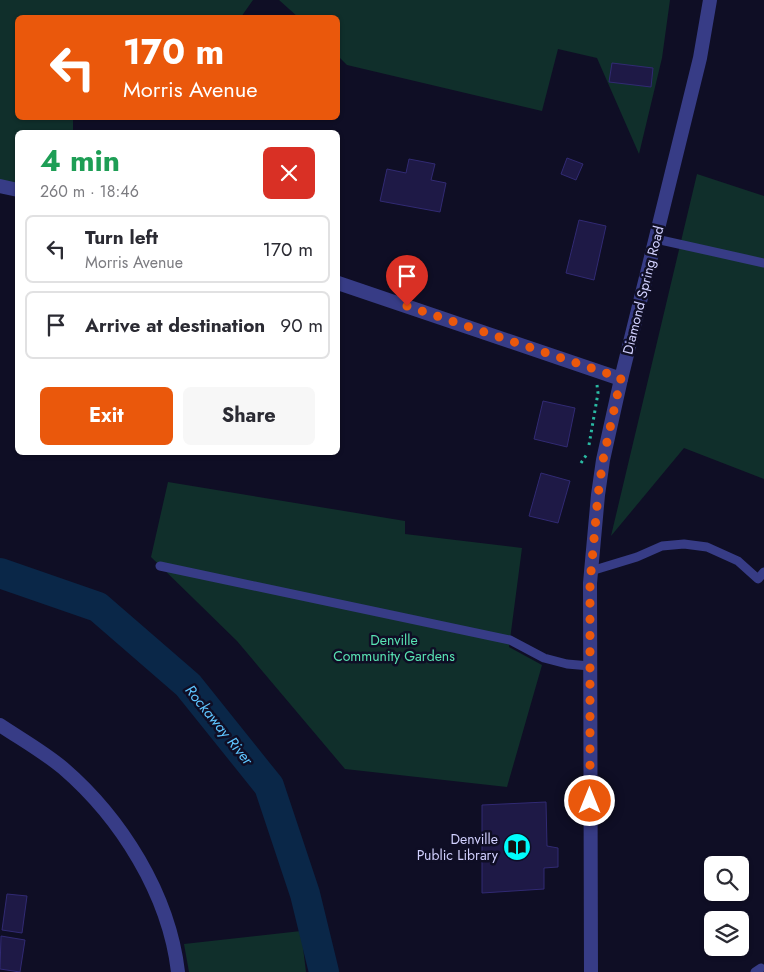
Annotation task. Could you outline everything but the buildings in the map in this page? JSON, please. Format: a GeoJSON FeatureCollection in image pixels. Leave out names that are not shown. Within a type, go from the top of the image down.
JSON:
{"type":"FeatureCollection","features":[{"type":"Feature","properties":{"kind":"street","name":"Diamond Spring Road"},"geometry":{"type":"LineString","coordinates":[[591,972],[590,571],[598,495],[603,460],[621,378],[692,96],[710,0]]}},
{"type":"Feature","properties":{"kind":"street"},"geometry":{"type":"LineString","coordinates":[[0,186],[15,189]]}},
{"type":"Feature","properties":{"kind":"street"},"geometry":{"type":"LineString","coordinates":[[340,284],[621,378]]}},
{"type":"Feature","properties":{"kind":"street"},"geometry":{"type":"LineString","coordinates":[[0,725],[62,767],[91,794],[116,824],[137,857],[155,892],[168,928],[178,972]]}},
{"type":"Feature","properties":{"kind":"lane"},"geometry":{"type":"LineString","coordinates":[[656,239],[764,263]]}},
{"type":"Feature","properties":{"kind":"lane"},"geometry":{"type":"LineString","coordinates":[[590,571],[637,557],[662,546],[684,544],[707,547],[738,561],[761,575]]}},
{"type":"Feature","properties":{"kind":"lane"},"geometry":{"type":"LineString","coordinates":[[160,566],[510,640],[544,658],[567,664],[590,666]]}},
{"type":"Feature","properties":{"kind":"path"},"geometry":{"type":"LineString","coordinates":[[580,463],[587,456],[598,393],[593,369]]}},
{"type":"Feature","properties":{"kind":"green space"},"geometry":{"type":"Polygon","coordinates":[[[0,0],[253,0],[242,15],[15,15],[15,120],[73,120],[73,130],[15,130],[15,195],[0,192],[0,0]]]}},
{"type":"Feature","properties":{"kind":"green space"},"geometry":{"type":"Polygon","coordinates":[[[279,0],[670,0],[662,58],[639,154],[597,58],[558,49],[542,111],[347,65],[340,58],[340,15],[296,15],[279,0]]]}},
{"type":"Feature","properties":{"kind":"green space"},"geometry":{"type":"Polygon","coordinates":[[[697,174],[764,196],[764,479],[684,448],[611,536],[697,174]]]}},
{"type":"Feature","properties":{"kind":"green space","name":"Denville Community Gardens"},"geometry":{"type":"Polygon","coordinates":[[[168,482],[405,521],[405,534],[522,548],[509,647],[542,665],[507,787],[345,769],[237,641],[151,557],[168,482]]]}},
{"type":"Feature","properties":{"kind":"green space"},"geometry":{"type":"Polygon","coordinates":[[[301,931],[306,972],[189,972],[184,944],[301,931]]]}},
{"type":"Feature","properties":{"kind":"waterway","name":"Rockaway River"},"geometry":{"type":"LineString","coordinates":[[0,573],[98,607],[188,685],[269,786],[305,894],[324,972]]}},
{"type":"Feature","properties":{"kind":"place","name":"Denville Public Library"},"geometry":{"type":"Point","coordinates":[517,847]}},
{"type":"Feature","properties":{"kind":"route"},"geometry":{"type":"LineString","coordinates":[[407,306],[621,378],[603,460],[592,548],[590,583],[590,801]]}}]}
